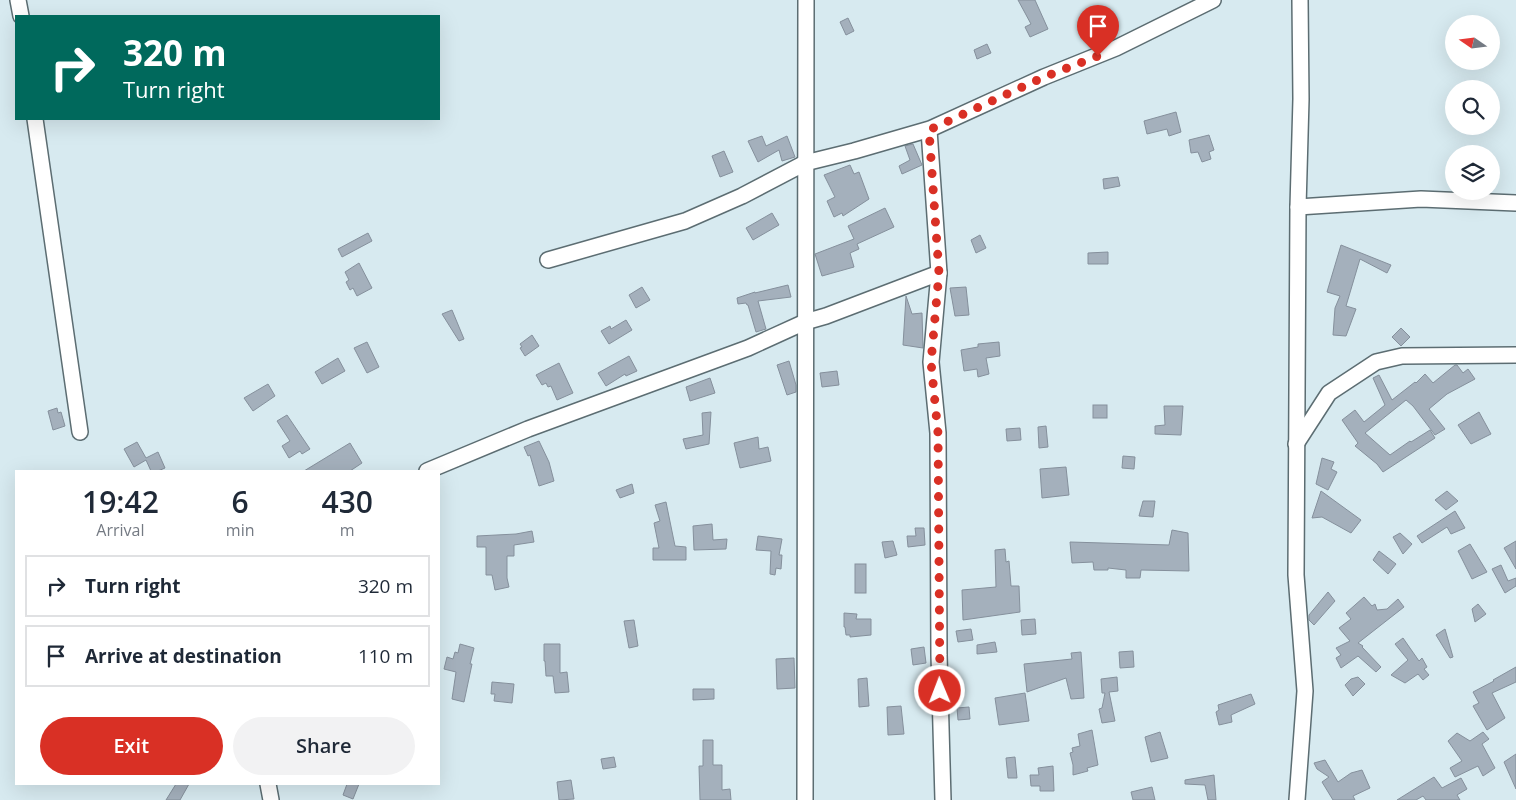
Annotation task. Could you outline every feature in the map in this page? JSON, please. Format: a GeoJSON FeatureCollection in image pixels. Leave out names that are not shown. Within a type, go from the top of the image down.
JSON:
{"type":"FeatureCollection","features":[{"type":"Feature","properties":{"kind":"street"},"geometry":{"type":"LineString","coordinates":[[18,0],[21,15]]}},
{"type":"Feature","properties":{"kind":"street"},"geometry":{"type":"LineString","coordinates":[[805,800],[805,322],[807,219],[804,163],[806,0]]}},
{"type":"Feature","properties":{"kind":"street"},"geometry":{"type":"LineString","coordinates":[[548,260],[685,221],[742,196],[804,163],[854,152],[929,130],[1044,77],[1116,48],[1213,0]]}},
{"type":"Feature","properties":{"kind":"street"},"geometry":{"type":"LineString","coordinates":[[1297,800],[1305,691],[1296,575],[1298,207],[1301,99],[1300,0]]}},
{"type":"Feature","properties":{"kind":"street"},"geometry":{"type":"LineString","coordinates":[[35,120],[80,432]]}},
{"type":"Feature","properties":{"kind":"street"},"geometry":{"type":"LineString","coordinates":[[929,130],[939,273],[931,362],[938,433],[939,655],[943,800]]}},
{"type":"Feature","properties":{"kind":"street"},"geometry":{"type":"LineString","coordinates":[[1298,207],[1421,199],[1516,203]]}},
{"type":"Feature","properties":{"kind":"street"},"geometry":{"type":"LineString","coordinates":[[429,470],[528,429],[748,348],[805,322],[826,316],[939,273]]}},
{"type":"Feature","properties":{"kind":"street"},"geometry":{"type":"LineString","coordinates":[[1296,444],[1329,393],[1376,362],[1402,356],[1516,355]]}},
{"type":"Feature","properties":{"kind":"street"},"geometry":{"type":"LineString","coordinates":[[268,785],[270,800]]}},
{"type":"Feature","properties":{"kind":"building"},"geometry":{"type":"Polygon","coordinates":[[[1018,0],[1035,0],[1048,29],[1030,37],[1025,27],[1031,24],[1018,0]]]}},
{"type":"Feature","properties":{"kind":"building"},"geometry":{"type":"Polygon","coordinates":[[[848,18],[854,31],[846,35],[840,22],[848,18]]]}},
{"type":"Feature","properties":{"kind":"building"},"geometry":{"type":"Polygon","coordinates":[[[987,44],[991,53],[977,59],[974,50],[987,44]]]}},
{"type":"Feature","properties":{"kind":"building"},"geometry":{"type":"Polygon","coordinates":[[[1176,112],[1181,132],[1169,136],[1167,129],[1147,134],[1144,121],[1176,112]]]}},
{"type":"Feature","properties":{"kind":"building"},"geometry":{"type":"Polygon","coordinates":[[[1209,135],[1214,150],[1209,152],[1211,159],[1202,162],[1198,152],[1191,153],[1189,140],[1209,135]]]}},
{"type":"Feature","properties":{"kind":"building"},"geometry":{"type":"Polygon","coordinates":[[[762,136],[766,146],[787,136],[795,157],[782,161],[779,150],[758,162],[748,141],[762,136]]]}},
{"type":"Feature","properties":{"kind":"building"},"geometry":{"type":"Polygon","coordinates":[[[913,144],[922,165],[902,174],[899,166],[910,160],[905,146],[913,144]]]}},
{"type":"Feature","properties":{"kind":"building"},"geometry":{"type":"Polygon","coordinates":[[[724,151],[733,172],[720,177],[712,156],[724,151]]]}},
{"type":"Feature","properties":{"kind":"building"},"geometry":{"type":"Polygon","coordinates":[[[850,165],[854,174],[859,172],[869,199],[843,216],[842,213],[834,217],[827,201],[835,197],[824,175],[850,165]]]}},
{"type":"Feature","properties":{"kind":"building"},"geometry":{"type":"Polygon","coordinates":[[[1118,177],[1120,186],[1104,189],[1103,179],[1118,177]]]}},
{"type":"Feature","properties":{"kind":"building"},"geometry":{"type":"Polygon","coordinates":[[[885,208],[894,227],[857,244],[859,249],[850,253],[854,267],[822,276],[815,254],[854,239],[848,226],[885,208]]]}},
{"type":"Feature","properties":{"kind":"building"},"geometry":{"type":"Polygon","coordinates":[[[772,213],[779,225],[753,240],[746,228],[772,213]]]}},
{"type":"Feature","properties":{"kind":"building"},"geometry":{"type":"Polygon","coordinates":[[[368,233],[372,241],[342,257],[338,249],[368,233]]]}},
{"type":"Feature","properties":{"kind":"building"},"geometry":{"type":"Polygon","coordinates":[[[980,235],[986,248],[976,253],[971,240],[980,235]]]}},
{"type":"Feature","properties":{"kind":"building"},"geometry":{"type":"Polygon","coordinates":[[[1341,245],[1391,265],[1387,273],[1360,259],[1346,306],[1356,309],[1346,336],[1333,335],[1335,308],[1340,296],[1327,292],[1341,245]]]}},
{"type":"Feature","properties":{"kind":"building"},"geometry":{"type":"Polygon","coordinates":[[[1108,252],[1108,264],[1088,264],[1088,253],[1108,252]]]}},
{"type":"Feature","properties":{"kind":"building"},"geometry":{"type":"Polygon","coordinates":[[[359,263],[372,288],[357,296],[353,288],[350,290],[346,282],[349,280],[345,272],[359,263]]]}},
{"type":"Feature","properties":{"kind":"building"},"geometry":{"type":"Polygon","coordinates":[[[788,285],[791,297],[758,301],[766,329],[756,332],[748,305],[746,303],[738,304],[737,298],[788,285]]]}},
{"type":"Feature","properties":{"kind":"building"},"geometry":{"type":"Polygon","coordinates":[[[642,287],[650,300],[636,308],[629,295],[642,287]]]}},
{"type":"Feature","properties":{"kind":"building"},"geometry":{"type":"Polygon","coordinates":[[[966,287],[969,315],[955,316],[950,288],[966,287]]]}},
{"type":"Feature","properties":{"kind":"building"},"geometry":{"type":"Polygon","coordinates":[[[906,296],[912,314],[922,313],[923,348],[903,345],[906,296]]]}},
{"type":"Feature","properties":{"kind":"building"},"geometry":{"type":"Polygon","coordinates":[[[452,310],[464,339],[459,341],[442,314],[452,310]]]}},
{"type":"Feature","properties":{"kind":"building"},"geometry":{"type":"Polygon","coordinates":[[[626,320],[632,330],[609,344],[601,331],[610,326],[611,329],[626,320]]]}},
{"type":"Feature","properties":{"kind":"building"},"geometry":{"type":"Polygon","coordinates":[[[1401,328],[1410,337],[1401,346],[1392,337],[1401,328]]]}},
{"type":"Feature","properties":{"kind":"building"},"geometry":{"type":"Polygon","coordinates":[[[532,335],[539,346],[525,356],[520,348],[522,347],[520,344],[532,335]]]}},
{"type":"Feature","properties":{"kind":"building"},"geometry":{"type":"Polygon","coordinates":[[[367,342],[379,367],[367,373],[354,348],[367,342]]]}},
{"type":"Feature","properties":{"kind":"building"},"geometry":{"type":"Polygon","coordinates":[[[999,342],[1000,356],[986,358],[989,374],[978,377],[977,369],[964,371],[961,350],[978,347],[978,344],[999,342]]]}},
{"type":"Feature","properties":{"kind":"building"},"geometry":{"type":"Polygon","coordinates":[[[629,356],[637,371],[626,376],[625,374],[606,386],[598,373],[629,356]]]}},
{"type":"Feature","properties":{"kind":"building"},"geometry":{"type":"Polygon","coordinates":[[[338,358],[345,371],[322,384],[315,372],[338,358]]]}},
{"type":"Feature","properties":{"kind":"building"},"geometry":{"type":"Polygon","coordinates":[[[789,361],[796,385],[796,392],[787,395],[777,365],[789,361]]]}},
{"type":"Feature","properties":{"kind":"building"},"geometry":{"type":"Polygon","coordinates":[[[559,363],[573,393],[557,400],[551,386],[548,387],[546,383],[542,385],[536,375],[559,363]]]}},
{"type":"Feature","properties":{"kind":"building"},"geometry":{"type":"Polygon","coordinates":[[[1455,365],[1463,373],[1468,369],[1475,379],[1447,394],[1429,409],[1445,429],[1435,435],[1413,406],[1406,400],[1365,433],[1390,455],[1430,430],[1435,438],[1383,472],[1377,464],[1355,446],[1358,443],[1342,420],[1355,410],[1364,422],[1385,405],[1373,378],[1379,375],[1392,400],[1425,374],[1433,383],[1455,365]]]}},
{"type":"Feature","properties":{"kind":"building"},"geometry":{"type":"Polygon","coordinates":[[[837,371],[839,385],[822,387],[820,373],[837,371]]]}},
{"type":"Feature","properties":{"kind":"building"},"geometry":{"type":"Polygon","coordinates":[[[710,378],[715,393],[690,401],[686,387],[710,378]]]}},
{"type":"Feature","properties":{"kind":"building"},"geometry":{"type":"Polygon","coordinates":[[[268,384],[275,396],[253,411],[244,398],[268,384]]]}},
{"type":"Feature","properties":{"kind":"building"},"geometry":{"type":"Polygon","coordinates":[[[1093,405],[1107,405],[1107,418],[1093,418],[1093,405]]]}},
{"type":"Feature","properties":{"kind":"building"},"geometry":{"type":"Polygon","coordinates":[[[1164,406],[1183,406],[1181,435],[1155,434],[1155,426],[1165,425],[1164,406]]]}},
{"type":"Feature","properties":{"kind":"building"},"geometry":{"type":"Polygon","coordinates":[[[57,408],[58,413],[61,412],[65,426],[53,430],[48,411],[57,408]]]}},
{"type":"Feature","properties":{"kind":"building"},"geometry":{"type":"Polygon","coordinates":[[[711,412],[709,444],[686,449],[683,439],[703,435],[702,413],[711,412]]]}},
{"type":"Feature","properties":{"kind":"building"},"geometry":{"type":"Polygon","coordinates":[[[1479,412],[1491,434],[1471,444],[1458,425],[1479,412]]]}},
{"type":"Feature","properties":{"kind":"building"},"geometry":{"type":"Polygon","coordinates":[[[287,415],[310,449],[302,454],[300,451],[289,458],[282,446],[290,441],[277,421],[287,415]]]}},
{"type":"Feature","properties":{"kind":"building"},"geometry":{"type":"Polygon","coordinates":[[[1046,426],[1048,447],[1039,448],[1038,427],[1046,426]]]}},
{"type":"Feature","properties":{"kind":"building"},"geometry":{"type":"Polygon","coordinates":[[[1020,428],[1021,440],[1007,441],[1006,429],[1020,428]]]}},
{"type":"Feature","properties":{"kind":"building"},"geometry":{"type":"Polygon","coordinates":[[[758,437],[759,449],[768,447],[771,461],[740,468],[734,443],[758,437]]]}},
{"type":"Feature","properties":{"kind":"building"},"geometry":{"type":"Polygon","coordinates":[[[539,441],[549,462],[554,481],[539,486],[530,455],[528,456],[524,447],[539,441]]]}},
{"type":"Feature","properties":{"kind":"building"},"geometry":{"type":"Polygon","coordinates":[[[137,442],[146,458],[158,452],[165,468],[151,470],[146,460],[134,467],[124,449],[137,442]]]}},
{"type":"Feature","properties":{"kind":"building"},"geometry":{"type":"Polygon","coordinates":[[[350,443],[362,463],[352,470],[306,470],[350,443]]]}},
{"type":"Feature","properties":{"kind":"building"},"geometry":{"type":"Polygon","coordinates":[[[1123,456],[1135,457],[1134,469],[1122,468],[1123,456]]]}},
{"type":"Feature","properties":{"kind":"building"},"geometry":{"type":"Polygon","coordinates":[[[1322,458],[1334,462],[1331,469],[1337,472],[1328,490],[1316,484],[1322,458]]]}},
{"type":"Feature","properties":{"kind":"building"},"geometry":{"type":"Polygon","coordinates":[[[1066,467],[1069,495],[1042,498],[1040,469],[1066,467]]]}},
{"type":"Feature","properties":{"kind":"building"},"geometry":{"type":"Polygon","coordinates":[[[632,484],[634,493],[620,498],[616,490],[632,484]]]}},
{"type":"Feature","properties":{"kind":"building"},"geometry":{"type":"Polygon","coordinates":[[[1321,491],[1361,520],[1351,533],[1322,517],[1312,518],[1321,491]]]}},
{"type":"Feature","properties":{"kind":"building"},"geometry":{"type":"Polygon","coordinates":[[[1447,491],[1458,501],[1446,510],[1435,500],[1447,491]]]}},
{"type":"Feature","properties":{"kind":"building"},"geometry":{"type":"Polygon","coordinates":[[[1143,501],[1155,501],[1153,517],[1139,516],[1143,501]]]}},
{"type":"Feature","properties":{"kind":"building"},"geometry":{"type":"Polygon","coordinates":[[[666,502],[675,546],[686,547],[686,560],[653,560],[653,548],[659,548],[654,523],[660,521],[655,505],[666,502]]]}},
{"type":"Feature","properties":{"kind":"building"},"geometry":{"type":"Polygon","coordinates":[[[1455,511],[1465,528],[1451,534],[1447,527],[1422,543],[1417,536],[1455,511]]]}},
{"type":"Feature","properties":{"kind":"building"},"geometry":{"type":"Polygon","coordinates":[[[712,524],[713,540],[727,539],[726,549],[694,550],[693,526],[712,524]]]}},
{"type":"Feature","properties":{"kind":"building"},"geometry":{"type":"Polygon","coordinates":[[[915,528],[924,528],[925,545],[908,547],[907,536],[916,536],[915,528]]]}},
{"type":"Feature","properties":{"kind":"building"},"geometry":{"type":"Polygon","coordinates":[[[1172,530],[1188,533],[1189,571],[1141,570],[1140,578],[1126,578],[1126,570],[1108,568],[1108,570],[1094,570],[1093,562],[1072,563],[1070,542],[1169,545],[1172,530]]]}},
{"type":"Feature","properties":{"kind":"building"},"geometry":{"type":"Polygon","coordinates":[[[532,531],[534,542],[514,545],[514,556],[507,556],[509,587],[495,590],[492,575],[486,575],[486,547],[477,547],[477,536],[516,534],[532,531]]]}},
{"type":"Feature","properties":{"kind":"building"},"geometry":{"type":"Polygon","coordinates":[[[1400,533],[1412,544],[1403,554],[1393,537],[1400,533]]]}},
{"type":"Feature","properties":{"kind":"building"},"geometry":{"type":"Polygon","coordinates":[[[758,536],[782,539],[779,555],[782,555],[781,569],[776,568],[775,575],[770,574],[771,551],[756,550],[758,536]]]}},
{"type":"Feature","properties":{"kind":"building"},"geometry":{"type":"Polygon","coordinates":[[[893,541],[897,555],[885,558],[882,542],[893,541]]]}},
{"type":"Feature","properties":{"kind":"building"},"geometry":{"type":"Polygon","coordinates":[[[1516,541],[1516,569],[1504,548],[1516,541]]]}},
{"type":"Feature","properties":{"kind":"building"},"geometry":{"type":"Polygon","coordinates":[[[1470,544],[1487,572],[1472,579],[1458,551],[1470,544]]]}},
{"type":"Feature","properties":{"kind":"building"},"geometry":{"type":"Polygon","coordinates":[[[1005,549],[1006,562],[1009,561],[1011,586],[1019,586],[1020,612],[963,620],[962,590],[996,587],[995,550],[1005,549]]]}},
{"type":"Feature","properties":{"kind":"building"},"geometry":{"type":"Polygon","coordinates":[[[1379,551],[1396,564],[1388,574],[1373,560],[1379,551]]]}},
{"type":"Feature","properties":{"kind":"building"},"geometry":{"type":"Polygon","coordinates":[[[855,564],[866,564],[866,593],[855,593],[855,564]]]}},
{"type":"Feature","properties":{"kind":"building"},"geometry":{"type":"Polygon","coordinates":[[[1501,565],[1508,581],[1516,578],[1516,586],[1505,593],[1492,569],[1501,565]]]}},
{"type":"Feature","properties":{"kind":"building"},"geometry":{"type":"Polygon","coordinates":[[[1328,592],[1335,601],[1314,625],[1309,620],[1309,615],[1328,592]]]}},
{"type":"Feature","properties":{"kind":"building"},"geometry":{"type":"Polygon","coordinates":[[[1364,597],[1372,606],[1375,604],[1377,610],[1387,609],[1398,599],[1404,607],[1358,643],[1363,646],[1381,667],[1376,672],[1358,656],[1341,668],[1336,658],[1341,655],[1336,648],[1350,641],[1339,628],[1351,619],[1346,613],[1364,597]]]}},
{"type":"Feature","properties":{"kind":"building"},"geometry":{"type":"Polygon","coordinates":[[[1478,604],[1486,614],[1475,622],[1472,609],[1478,604]]]}},
{"type":"Feature","properties":{"kind":"building"},"geometry":{"type":"Polygon","coordinates":[[[844,613],[857,614],[856,619],[871,619],[871,635],[850,637],[850,635],[846,635],[844,613]]]}},
{"type":"Feature","properties":{"kind":"building"},"geometry":{"type":"Polygon","coordinates":[[[1035,619],[1036,634],[1022,635],[1021,620],[1035,619]]]}},
{"type":"Feature","properties":{"kind":"building"},"geometry":{"type":"Polygon","coordinates":[[[634,620],[638,646],[629,648],[624,621],[634,620]]]}},
{"type":"Feature","properties":{"kind":"building"},"geometry":{"type":"Polygon","coordinates":[[[971,629],[973,640],[958,642],[956,631],[971,629]]]}},
{"type":"Feature","properties":{"kind":"building"},"geometry":{"type":"Polygon","coordinates":[[[1445,629],[1453,657],[1450,658],[1436,635],[1445,629]]]}},
{"type":"Feature","properties":{"kind":"building"},"geometry":{"type":"Polygon","coordinates":[[[1403,638],[1419,661],[1422,658],[1427,667],[1424,669],[1429,675],[1423,680],[1418,674],[1405,683],[1391,675],[1408,660],[1395,644],[1403,638]]]}},
{"type":"Feature","properties":{"kind":"building"},"geometry":{"type":"Polygon","coordinates":[[[995,642],[997,652],[977,654],[977,645],[995,642]]]}},
{"type":"Feature","properties":{"kind":"building"},"geometry":{"type":"Polygon","coordinates":[[[460,644],[474,648],[464,702],[452,699],[456,672],[444,669],[447,657],[453,659],[455,652],[458,653],[460,644]]]}},
{"type":"Feature","properties":{"kind":"building"},"geometry":{"type":"Polygon","coordinates":[[[544,644],[560,644],[560,673],[567,672],[569,692],[555,693],[553,676],[546,676],[544,644]]]}},
{"type":"Feature","properties":{"kind":"building"},"geometry":{"type":"Polygon","coordinates":[[[924,647],[926,663],[913,665],[911,649],[924,647]]]}},
{"type":"Feature","properties":{"kind":"building"},"geometry":{"type":"Polygon","coordinates":[[[1133,651],[1134,667],[1120,668],[1119,652],[1133,651]]]}},
{"type":"Feature","properties":{"kind":"building"},"geometry":{"type":"Polygon","coordinates":[[[1081,652],[1084,698],[1071,699],[1066,678],[1027,692],[1024,664],[1072,659],[1071,653],[1081,652]]]}},
{"type":"Feature","properties":{"kind":"building"},"geometry":{"type":"Polygon","coordinates":[[[794,658],[795,688],[777,689],[776,659],[794,658]]]}},
{"type":"Feature","properties":{"kind":"building"},"geometry":{"type":"Polygon","coordinates":[[[1516,667],[1516,682],[1492,693],[1505,718],[1487,730],[1473,706],[1479,703],[1473,692],[1516,667]]]}},
{"type":"Feature","properties":{"kind":"building"},"geometry":{"type":"Polygon","coordinates":[[[1117,677],[1118,691],[1109,692],[1115,721],[1102,723],[1099,709],[1102,708],[1105,693],[1102,693],[1101,679],[1117,677]]]}},
{"type":"Feature","properties":{"kind":"building"},"geometry":{"type":"Polygon","coordinates":[[[1358,677],[1365,684],[1353,696],[1345,685],[1351,679],[1358,677]]]}},
{"type":"Feature","properties":{"kind":"building"},"geometry":{"type":"Polygon","coordinates":[[[867,678],[869,706],[859,707],[858,679],[867,678]]]}},
{"type":"Feature","properties":{"kind":"building"},"geometry":{"type":"Polygon","coordinates":[[[492,682],[514,684],[512,703],[494,701],[495,694],[491,694],[492,682]]]}},
{"type":"Feature","properties":{"kind":"building"},"geometry":{"type":"Polygon","coordinates":[[[693,689],[714,689],[714,699],[693,700],[693,689]]]}},
{"type":"Feature","properties":{"kind":"building"},"geometry":{"type":"Polygon","coordinates":[[[1025,693],[1029,721],[999,725],[995,698],[1025,693]]]}},
{"type":"Feature","properties":{"kind":"building"},"geometry":{"type":"Polygon","coordinates":[[[1251,694],[1255,704],[1231,715],[1232,722],[1219,725],[1216,712],[1219,710],[1218,705],[1251,694]]]}},
{"type":"Feature","properties":{"kind":"building"},"geometry":{"type":"Polygon","coordinates":[[[901,706],[904,734],[888,735],[887,707],[901,706]]]}},
{"type":"Feature","properties":{"kind":"building"},"geometry":{"type":"Polygon","coordinates":[[[969,707],[970,719],[958,720],[957,708],[969,707]]]}},
{"type":"Feature","properties":{"kind":"building"},"geometry":{"type":"Polygon","coordinates":[[[1092,730],[1098,765],[1087,768],[1088,771],[1073,775],[1070,753],[1073,752],[1072,748],[1080,746],[1078,734],[1092,730]]]}},
{"type":"Feature","properties":{"kind":"building"},"geometry":{"type":"Polygon","coordinates":[[[1160,732],[1168,758],[1151,762],[1145,737],[1160,732]]]}},
{"type":"Feature","properties":{"kind":"building"},"geometry":{"type":"Polygon","coordinates":[[[1483,732],[1489,739],[1482,744],[1495,768],[1483,776],[1478,766],[1455,777],[1450,768],[1462,761],[1448,741],[1457,733],[1470,741],[1483,732]]]}},
{"type":"Feature","properties":{"kind":"building"},"geometry":{"type":"Polygon","coordinates":[[[703,740],[713,740],[713,765],[722,765],[722,790],[730,789],[731,800],[700,800],[699,766],[703,766],[703,740]]]}},
{"type":"Feature","properties":{"kind":"building"},"geometry":{"type":"Polygon","coordinates":[[[1516,754],[1516,789],[1504,762],[1516,754]]]}},
{"type":"Feature","properties":{"kind":"building"},"geometry":{"type":"Polygon","coordinates":[[[614,757],[616,767],[603,769],[601,759],[614,757]]]}},
{"type":"Feature","properties":{"kind":"building"},"geometry":{"type":"Polygon","coordinates":[[[1015,757],[1017,778],[1008,778],[1006,758],[1015,757]]]}},
{"type":"Feature","properties":{"kind":"building"},"geometry":{"type":"Polygon","coordinates":[[[1325,760],[1338,782],[1351,773],[1362,770],[1370,788],[1353,796],[1355,800],[1333,800],[1322,782],[1329,777],[1317,769],[1314,763],[1325,760]]]}},
{"type":"Feature","properties":{"kind":"building"},"geometry":{"type":"Polygon","coordinates":[[[1053,766],[1054,791],[1040,791],[1040,786],[1031,786],[1030,775],[1039,775],[1038,768],[1053,766]]]}},
{"type":"Feature","properties":{"kind":"building"},"geometry":{"type":"Polygon","coordinates":[[[1214,775],[1216,800],[1208,800],[1205,785],[1185,784],[1185,780],[1214,775]]]}},
{"type":"Feature","properties":{"kind":"building"},"geometry":{"type":"Polygon","coordinates":[[[1434,777],[1442,788],[1461,778],[1467,789],[1457,795],[1460,800],[1426,800],[1423,796],[1416,800],[1397,800],[1434,777]]]}},
{"type":"Feature","properties":{"kind":"building"},"geometry":{"type":"Polygon","coordinates":[[[571,780],[574,799],[559,800],[557,782],[571,780]]]}},
{"type":"Feature","properties":{"kind":"building"},"geometry":{"type":"Polygon","coordinates":[[[175,785],[188,785],[180,800],[166,800],[175,785]]]}},
{"type":"Feature","properties":{"kind":"building"},"geometry":{"type":"Polygon","coordinates":[[[347,785],[359,785],[353,799],[343,795],[347,785]]]}},
{"type":"Feature","properties":{"kind":"building"},"geometry":{"type":"Polygon","coordinates":[[[1152,787],[1155,800],[1133,800],[1131,792],[1152,787]]]}},
{"type":"Feature","properties":{"kind":"route"},"geometry":{"type":"LineString","coordinates":[[940,691],[938,433],[931,362],[939,273],[929,130],[1044,77],[1098,56]]}}]}
